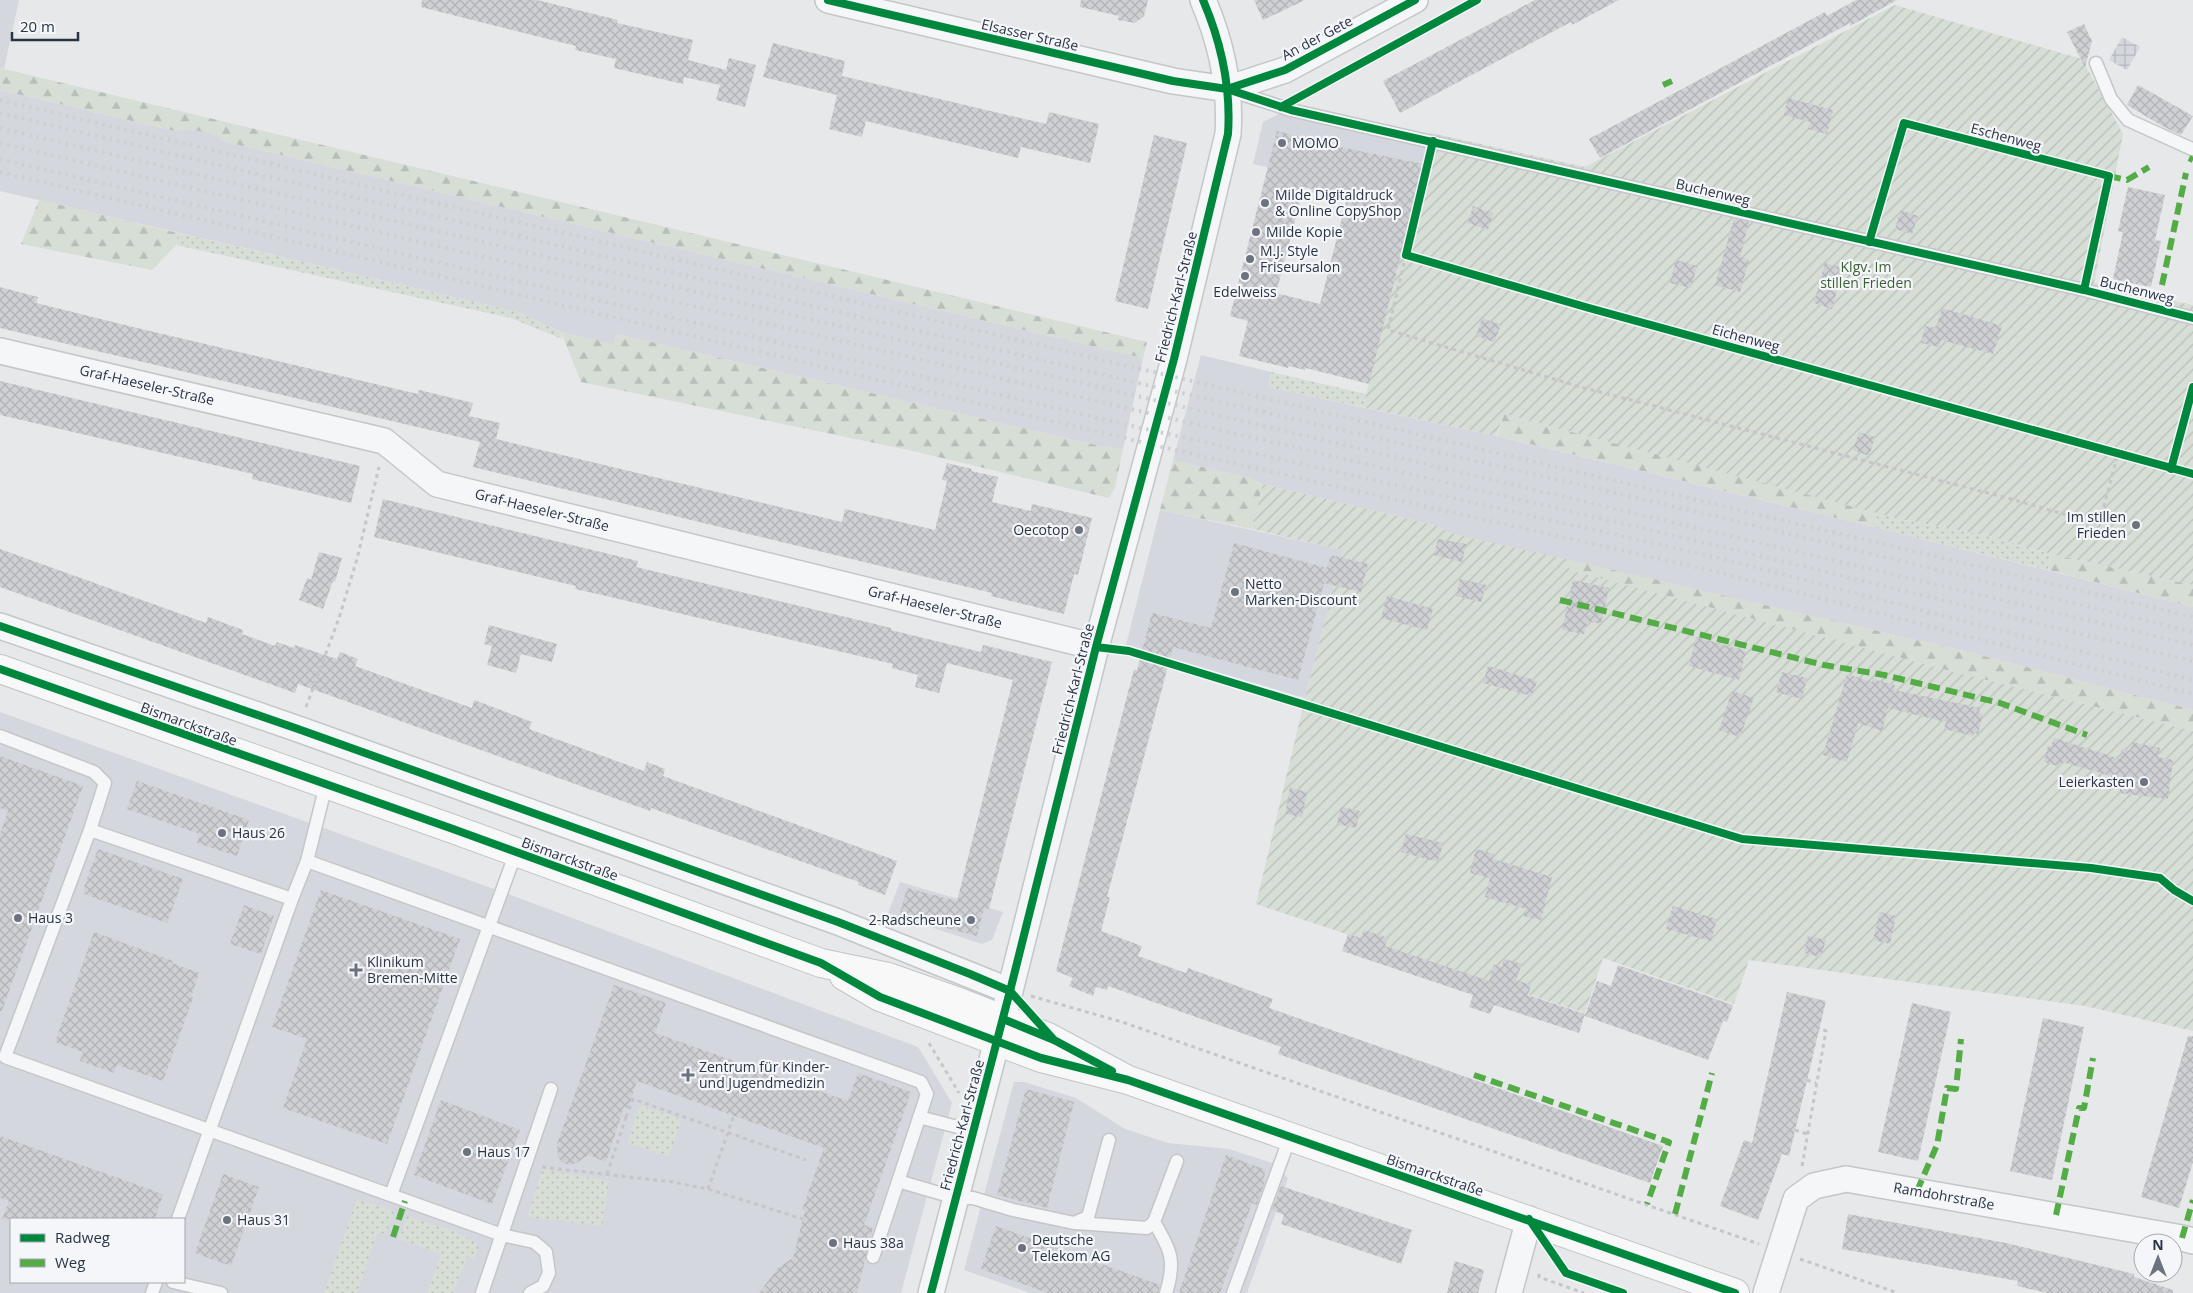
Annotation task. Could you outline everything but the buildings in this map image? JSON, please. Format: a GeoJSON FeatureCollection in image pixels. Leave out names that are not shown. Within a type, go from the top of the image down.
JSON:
{"type":"FeatureCollection","features":[{"type":"Feature","properties":{"kind":"main road","name":"Bismarckstraße"},"geometry":{"type":"LineString","coordinates":[[0,669],[516,852],[821,963],[888,977],[1000,1030],[1049,1060],[1128,1080],[1735,1293]]}},
{"type":"Feature","properties":{"kind":"main road","name":"Bismarckstraße"},"geometry":{"type":"LineString","coordinates":[[821,963],[880,997],[908,1008],[1000,1030]]}},
{"type":"Feature","properties":{"kind":"street","name":"Elsasser Straße"},"geometry":{"type":"LineString","coordinates":[[828,0],[1173,81],[1227,90]]}},
{"type":"Feature","properties":{"kind":"street","name":"Friedrich-Karl-Straße"},"geometry":{"type":"LineString","coordinates":[[931,1293],[956,1198],[964,1129],[1000,1030],[1003,987],[1174,359],[1228,134],[1230,110],[1216,31],[1203,0]]}},
{"type":"Feature","properties":{"kind":"street","name":"An der Gete"},"geometry":{"type":"LineString","coordinates":[[1227,90],[1285,70],[1415,0]]}},
{"type":"Feature","properties":{"kind":"street","name":"Graf-Haeseler-Straße"},"geometry":{"type":"LineString","coordinates":[[0,350],[384,441],[437,484],[1096,646]]}},
{"type":"Feature","properties":{"kind":"street"},"geometry":{"type":"LineString","coordinates":[[0,626],[298,729],[838,922],[1003,987]]}},
{"type":"Feature","properties":{"kind":"street","name":"Ramdohrstraße"},"geometry":{"type":"LineString","coordinates":[[1796,1199],[1814,1186],[1846,1179],[2193,1241]]}},
{"type":"Feature","properties":{"kind":"street"},"geometry":{"type":"LineString","coordinates":[[1766,1293],[1796,1199]]}},
{"type":"Feature","properties":{"kind":"street"},"geometry":{"type":"LineString","coordinates":[[1509,1293],[1529,1220]]}},
{"type":"Feature","properties":{"kind":"lane"},"geometry":{"type":"LineString","coordinates":[[2096,63],[2111,99],[2128,120],[2192,149]]}},
{"type":"Feature","properties":{"kind":"lane","name":"Buchenweg"},"geometry":{"type":"LineString","coordinates":[[1227,90],[1291,110],[2084,290],[2193,318]]}},
{"type":"Feature","properties":{"kind":"lane"},"geometry":{"type":"LineString","coordinates":[[0,736],[94,772],[105,783],[90,830],[5,1056],[502,1235],[534,1242],[546,1252],[549,1273],[543,1286],[530,1293]]}},
{"type":"Feature","properties":{"kind":"lane"},"geometry":{"type":"LineString","coordinates":[[178,1218],[292,899],[307,862],[326,785]]}},
{"type":"Feature","properties":{"kind":"lane"},"geometry":{"type":"LineString","coordinates":[[90,830],[292,899]]}},
{"type":"Feature","properties":{"kind":"lane"},"geometry":{"type":"LineString","coordinates":[[391,1195],[516,852]]}},
{"type":"Feature","properties":{"kind":"lane"},"geometry":{"type":"LineString","coordinates":[[307,862],[921,1082],[927,1094],[873,1257]]}},
{"type":"Feature","properties":{"kind":"lane"},"geometry":{"type":"LineString","coordinates":[[482,1293],[551,1089]]}},
{"type":"Feature","properties":{"kind":"lane"},"geometry":{"type":"LineString","coordinates":[[919,1117],[964,1129]]}},
{"type":"Feature","properties":{"kind":"lane"},"geometry":{"type":"LineString","coordinates":[[1233,1293],[1290,1137]]}},
{"type":"Feature","properties":{"kind":"lane"},"geometry":{"type":"LineString","coordinates":[[1074,1223],[1088,1217],[1109,1140]]}},
{"type":"Feature","properties":{"kind":"lane"},"geometry":{"type":"LineString","coordinates":[[898,1182],[956,1198],[973,1198],[1013,1210],[1074,1223],[1147,1228],[1154,1222],[1178,1161]]}},
{"type":"Feature","properties":{"kind":"lane"},"geometry":{"type":"LineString","coordinates":[[1154,1222],[1168,1245],[1173,1273],[1166,1293]]}},
{"type":"Feature","properties":{"kind":"lane"},"geometry":{"type":"LineString","coordinates":[[175,1283],[191,1290],[221,1293]]}},
{"type":"Feature","properties":{"kind":"path"},"geometry":{"type":"LineString","coordinates":[[1408,246],[1388,330],[1581,387],[2011,499],[2099,524],[2118,454]]}},
{"type":"Feature","properties":{"kind":"path"},"geometry":{"type":"LineString","coordinates":[[1406,255],[1415,258]]}},
{"type":"Feature","properties":{"kind":"path"},"geometry":{"type":"LineString","coordinates":[[298,729],[339,618],[357,559],[384,441]]}},
{"type":"Feature","properties":{"kind":"path"},"geometry":{"type":"LineString","coordinates":[[2109,452],[2127,457]]}},
{"type":"Feature","properties":{"kind":"path"},"geometry":{"type":"LineString","coordinates":[[1003,987],[1131,1025],[1898,1293]]}},
{"type":"Feature","properties":{"kind":"path"},"geometry":{"type":"LineString","coordinates":[[908,1008],[959,1094],[964,1129]]}},
{"type":"Feature","properties":{"kind":"path"},"geometry":{"type":"LineString","coordinates":[[1796,1199],[1826,1031],[1819,1028]]}},
{"type":"Feature","properties":{"kind":"path"},"geometry":{"type":"LineString","coordinates":[[1807,1080],[1816,1083]]}},
{"type":"Feature","properties":{"kind":"path"},"geometry":{"type":"LineString","coordinates":[[607,1174],[633,1099],[806,1160]]}},
{"type":"Feature","properties":{"kind":"path"},"geometry":{"type":"LineString","coordinates":[[622,1116],[626,1117]]}},
{"type":"Feature","properties":{"kind":"path"},"geometry":{"type":"LineString","coordinates":[[708,1189],[734,1116]]}},
{"type":"Feature","properties":{"kind":"path"},"geometry":{"type":"LineString","coordinates":[[1795,1130],[1807,1134]]}},
{"type":"Feature","properties":{"kind":"path"},"geometry":{"type":"LineString","coordinates":[[526,1166],[567,1168],[673,1182],[708,1189],[803,1219]]}},
{"type":"Feature","properties":{"kind":"path"},"geometry":{"type":"LineString","coordinates":[[1538,1267],[1539,1277],[1584,1293]]}},
{"type":"Feature","properties":{"kind":"shaded area"},"geometry":{"type":"Polygon","coordinates":[[[0,0],[19,0],[4,69],[0,68],[0,0]]]}},
{"type":"Feature","properties":{"kind":"shaded area"},"geometry":{"type":"Polygon","coordinates":[[[2122,37],[2140,47],[2127,70],[2109,60],[2122,37]]]}},
{"type":"Feature","properties":{"kind":"shaded area"},"geometry":{"type":"Polygon","coordinates":[[[0,90],[175,131],[193,129],[210,132],[226,142],[1143,358],[1123,449],[1100,446],[616,334],[614,345],[561,332],[518,312],[0,191],[0,90]]]}},
{"type":"Feature","properties":{"kind":"shaded area"},"geometry":{"type":"Polygon","coordinates":[[[1283,112],[1429,145],[1413,215],[1311,192],[1315,179],[1253,164],[1263,122],[1283,112]]]}},
{"type":"Feature","properties":{"kind":"shaded area"},"geometry":{"type":"Polygon","coordinates":[[[1201,355],[1271,372],[1268,387],[1496,436],[1878,528],[2193,607],[2193,710],[1960,650],[1449,533],[1438,526],[1263,484],[1249,478],[1173,460],[1201,355]]]}},
{"type":"Feature","properties":{"kind":"shaded area"},"geometry":{"type":"Polygon","coordinates":[[[1160,510],[1343,550],[1305,698],[1126,645],[1160,510]]]}},
{"type":"Feature","properties":{"kind":"shaded area","name":"Klinikum Bremen-Mitte"},"geometry":{"type":"Polygon","coordinates":[[[0,712],[508,894],[918,1047],[952,1103],[901,1293],[0,1293],[0,712]]]}},
{"type":"Feature","properties":{"kind":"shaded area"},"geometry":{"type":"Polygon","coordinates":[[[900,882],[1003,912],[992,940],[982,944],[888,913],[900,882]]]}},
{"type":"Feature","properties":{"kind":"shaded area"},"geometry":{"type":"Polygon","coordinates":[[[1014,1082],[1024,1082],[1076,1098],[1125,1129],[1168,1143],[1229,1149],[1272,1163],[1288,1178],[1247,1293],[1030,1293],[964,1270],[1014,1082]]]}},
{"type":"Feature","properties":{"kind":"green space","name":"Klgv. Im stillen Frieden"},"geometry":{"type":"Polygon","coordinates":[[[1895,5],[2082,59],[2123,134],[2094,283],[2193,305],[2193,585],[2051,554],[1990,536],[1895,518],[1504,414],[1496,436],[1363,407],[1431,133],[1585,167],[1895,5]]]}},
{"type":"Feature","properties":{"kind":"green space"},"geometry":{"type":"Polygon","coordinates":[[[0,68],[1147,342],[1143,358],[226,142],[202,132],[189,130],[175,131],[0,90],[0,68]]]}},
{"type":"Feature","properties":{"kind":"green space"},"geometry":{"type":"Polygon","coordinates":[[[39,200],[178,233],[176,245],[152,270],[21,244],[39,200]]]}},
{"type":"Feature","properties":{"kind":"green space"},"geometry":{"type":"Polygon","coordinates":[[[178,233],[518,312],[561,332],[562,339],[511,318],[176,245],[178,233]]]}},
{"type":"Feature","properties":{"kind":"green space"},"geometry":{"type":"Polygon","coordinates":[[[561,332],[614,344],[616,334],[1100,446],[1123,449],[1115,487],[1109,498],[913,451],[581,382],[561,332]]]}},
{"type":"Feature","properties":{"kind":"green space"},"geometry":{"type":"Polygon","coordinates":[[[1271,372],[1366,394],[1363,407],[1268,387],[1271,372]]]}},
{"type":"Feature","properties":{"kind":"green space"},"geometry":{"type":"Polygon","coordinates":[[[1504,414],[1875,511],[1878,528],[1497,436],[1504,414]]]}},
{"type":"Feature","properties":{"kind":"green space"},"geometry":{"type":"Polygon","coordinates":[[[1173,460],[1249,478],[1263,484],[1252,529],[1160,510],[1173,460]]]}},
{"type":"Feature","properties":{"kind":"green space"},"geometry":{"type":"Polygon","coordinates":[[[1263,484],[1438,526],[1449,533],[1570,560],[1569,570],[1954,672],[2193,731],[2193,1031],[2085,1006],[1749,960],[1734,1004],[1603,958],[1585,1013],[1256,904],[1305,698],[1343,550],[1252,529],[1263,484]]]}},
{"type":"Feature","properties":{"kind":"green space"},"geometry":{"type":"Polygon","coordinates":[[[1875,511],[1895,518],[1990,536],[2051,554],[2048,570],[1878,528],[1875,511]]]}},
{"type":"Feature","properties":{"kind":"green space"},"geometry":{"type":"Polygon","coordinates":[[[2051,554],[2193,585],[2193,607],[2048,570],[2051,554]]]}},
{"type":"Feature","properties":{"kind":"green space"},"geometry":{"type":"Polygon","coordinates":[[[1570,560],[1960,650],[2193,710],[2193,731],[1954,672],[1568,570],[1570,560]]]}},
{"type":"Feature","properties":{"kind":"green space"},"geometry":{"type":"Polygon","coordinates":[[[639,1105],[682,1119],[669,1157],[627,1143],[639,1105]]]}},
{"type":"Feature","properties":{"kind":"green space"},"geometry":{"type":"Polygon","coordinates":[[[542,1169],[609,1181],[602,1226],[527,1217],[542,1169]]]}},
{"type":"Feature","properties":{"kind":"green space"},"geometry":{"type":"Polygon","coordinates":[[[357,1199],[394,1211],[386,1234],[378,1232],[357,1293],[324,1293],[357,1199]]]}},
{"type":"Feature","properties":{"kind":"green space"},"geometry":{"type":"Polygon","coordinates":[[[407,1216],[457,1233],[474,1242],[479,1247],[474,1259],[468,1256],[453,1293],[427,1293],[441,1254],[399,1239],[407,1216]]]}},
{"type":"Feature","properties":{"kind":"railway"},"geometry":{"type":"LineString","coordinates":[[0,100],[2193,617]]}},
{"type":"Feature","properties":{"kind":"railway"},"geometry":{"type":"LineString","coordinates":[[0,113],[1138,383],[1724,518],[2193,632]]}},
{"type":"Feature","properties":{"kind":"railway"},"geometry":{"type":"LineString","coordinates":[[0,128],[2193,645]]}},
{"type":"Feature","properties":{"kind":"railway"},"geometry":{"type":"LineString","coordinates":[[0,143],[1719,546],[2193,661]]}},
{"type":"Feature","properties":{"kind":"railway"},"geometry":{"type":"LineString","coordinates":[[0,159],[1128,425],[1719,558],[2193,680]]}},
{"type":"Feature","properties":{"kind":"railway"},"geometry":{"type":"LineString","coordinates":[[0,172],[1179,451],[1718,572],[2193,694]]}},
{"type":"Feature","properties":{"kind":"marked path"},"geometry":{"type":"LineString","coordinates":[[1663,85],[1672,81]]}},
{"type":"Feature","properties":{"kind":"marked path"},"geometry":{"type":"LineString","coordinates":[[2189,158],[2193,160]]}},
{"type":"Feature","properties":{"kind":"marked path"},"geometry":{"type":"LineString","coordinates":[[2109,176],[2127,180],[2149,167]]}},
{"type":"Feature","properties":{"kind":"marked path"},"geometry":{"type":"LineString","coordinates":[[2162,285],[2186,173]]}},
{"type":"Feature","properties":{"kind":"marked path"},"geometry":{"type":"LineString","coordinates":[[1560,600],[1824,665],[1884,675],[2000,703],[2087,735]]}},
{"type":"Feature","properties":{"kind":"marked path"},"geometry":{"type":"LineString","coordinates":[[1917,1191],[1937,1145],[1947,1088],[1956,1089],[1961,1039]]}},
{"type":"Feature","properties":{"kind":"marked path"},"geometry":{"type":"LineString","coordinates":[[2056,1215],[2079,1108],[2084,1108],[2093,1058]]}},
{"type":"Feature","properties":{"kind":"marked path"},"geometry":{"type":"LineString","coordinates":[[1675,1214],[1712,1073]]}},
{"type":"Feature","properties":{"kind":"marked path"},"geometry":{"type":"LineString","coordinates":[[1474,1075],[1669,1142],[1647,1204]]}},
{"type":"Feature","properties":{"kind":"marked path"},"geometry":{"type":"LineString","coordinates":[[2183,1235],[2193,1200]]}},
{"type":"Feature","properties":{"kind":"marked path"},"geometry":{"type":"LineString","coordinates":[[393,1237],[405,1201]]}},
{"type":"Feature","properties":{"kind":"cycle path"},"geometry":{"type":"LineString","coordinates":[[828,0],[1173,81],[1227,89],[1291,110],[2084,290],[2193,318]]}},
{"type":"Feature","properties":{"kind":"cycle path"},"geometry":{"type":"LineString","coordinates":[[931,1293],[1010,991],[1096,647],[1174,359],[1228,134],[1228,100],[1220,49],[1203,0]]}},
{"type":"Feature","properties":{"kind":"cycle path"},"geometry":{"type":"LineString","coordinates":[[1227,89],[1285,70],[1415,0]]}},
{"type":"Feature","properties":{"kind":"cycle path"},"geometry":{"type":"LineString","coordinates":[[1281,107],[1477,0]]}},
{"type":"Feature","properties":{"kind":"cycle path","name":"Eschenweg"},"geometry":{"type":"LineString","coordinates":[[1869,242],[1904,123],[2109,176],[2084,290]]}},
{"type":"Feature","properties":{"kind":"cycle path","name":"Eichenweg"},"geometry":{"type":"LineString","coordinates":[[1433,141],[1406,255],[1589,308],[2193,474]]}},
{"type":"Feature","properties":{"kind":"cycle path"},"geometry":{"type":"LineString","coordinates":[[2171,469],[2193,387]]}},
{"type":"Feature","properties":{"kind":"cycle path"},"geometry":{"type":"LineString","coordinates":[[0,626],[298,729],[838,922],[1010,991],[1054,1040]]}},
{"type":"Feature","properties":{"kind":"cycle path"},"geometry":{"type":"LineString","coordinates":[[1096,647],[1129,651],[1742,839],[2091,868],[2160,878],[2174,890],[2193,901]]}},
{"type":"Feature","properties":{"kind":"cycle path"},"geometry":{"type":"LineString","coordinates":[[0,669],[453,829],[821,963],[880,997],[1041,1058],[1128,1080],[1735,1293]]}},
{"type":"Feature","properties":{"kind":"cycle path"},"geometry":{"type":"LineString","coordinates":[[1003,1019],[1054,1040],[1112,1071]]}},
{"type":"Feature","properties":{"kind":"cycle path"},"geometry":{"type":"LineString","coordinates":[[1529,1219],[1566,1273],[1623,1293]]}},
{"type":"Feature","properties":{"kind":"place","name":"MOMO"},"geometry":{"type":"Point","coordinates":[1282,143]}},
{"type":"Feature","properties":{"kind":"place","name":"Milde Digitaldruck & Online CopyShop"},"geometry":{"type":"Point","coordinates":[1265,203]}},
{"type":"Feature","properties":{"kind":"place","name":"Milde Kopie"},"geometry":{"type":"Point","coordinates":[1256,232]}},
{"type":"Feature","properties":{"kind":"place","name":"M.J. Style Friseursalon"},"geometry":{"type":"Point","coordinates":[1250,259]}},
{"type":"Feature","properties":{"kind":"place","name":"Edelweiss"},"geometry":{"type":"Point","coordinates":[1245,276]}},
{"type":"Feature","properties":{"kind":"place","name":"Im stillen Frieden"},"geometry":{"type":"Point","coordinates":[2136,525]}},
{"type":"Feature","properties":{"kind":"place","name":"Oecotop"},"geometry":{"type":"Point","coordinates":[1079,530]}},
{"type":"Feature","properties":{"kind":"place","name":"Netto Marken-Discount"},"geometry":{"type":"Point","coordinates":[1235,592]}},
{"type":"Feature","properties":{"kind":"place","name":"Leierkasten"},"geometry":{"type":"Point","coordinates":[2144,782]}},
{"type":"Feature","properties":{"kind":"place","name":"Haus 26"},"geometry":{"type":"Point","coordinates":[222,833]}},
{"type":"Feature","properties":{"kind":"place","name":"Haus 3"},"geometry":{"type":"Point","coordinates":[18,918]}},
{"type":"Feature","properties":{"kind":"place","name":"2-Radscheune"},"geometry":{"type":"Point","coordinates":[971,920]}},
{"type":"Feature","properties":{"kind":"place","name":"Klinikum Bremen-Mitte"},"geometry":{"type":"Point","coordinates":[356,970]}},
{"type":"Feature","properties":{"kind":"place","name":"Zentrum für Kinder- und Jugendmedizin"},"geometry":{"type":"Point","coordinates":[688,1075]}},
{"type":"Feature","properties":{"kind":"place","name":"Haus 17"},"geometry":{"type":"Point","coordinates":[467,1152]}},
{"type":"Feature","properties":{"kind":"place","name":"Haus 31"},"geometry":{"type":"Point","coordinates":[227,1220]}},
{"type":"Feature","properties":{"kind":"place","name":"Haus 38a"},"geometry":{"type":"Point","coordinates":[833,1243]}},
{"type":"Feature","properties":{"kind":"place","name":"Deutsche Telekom AG"},"geometry":{"type":"Point","coordinates":[1022,1248]}}]}
